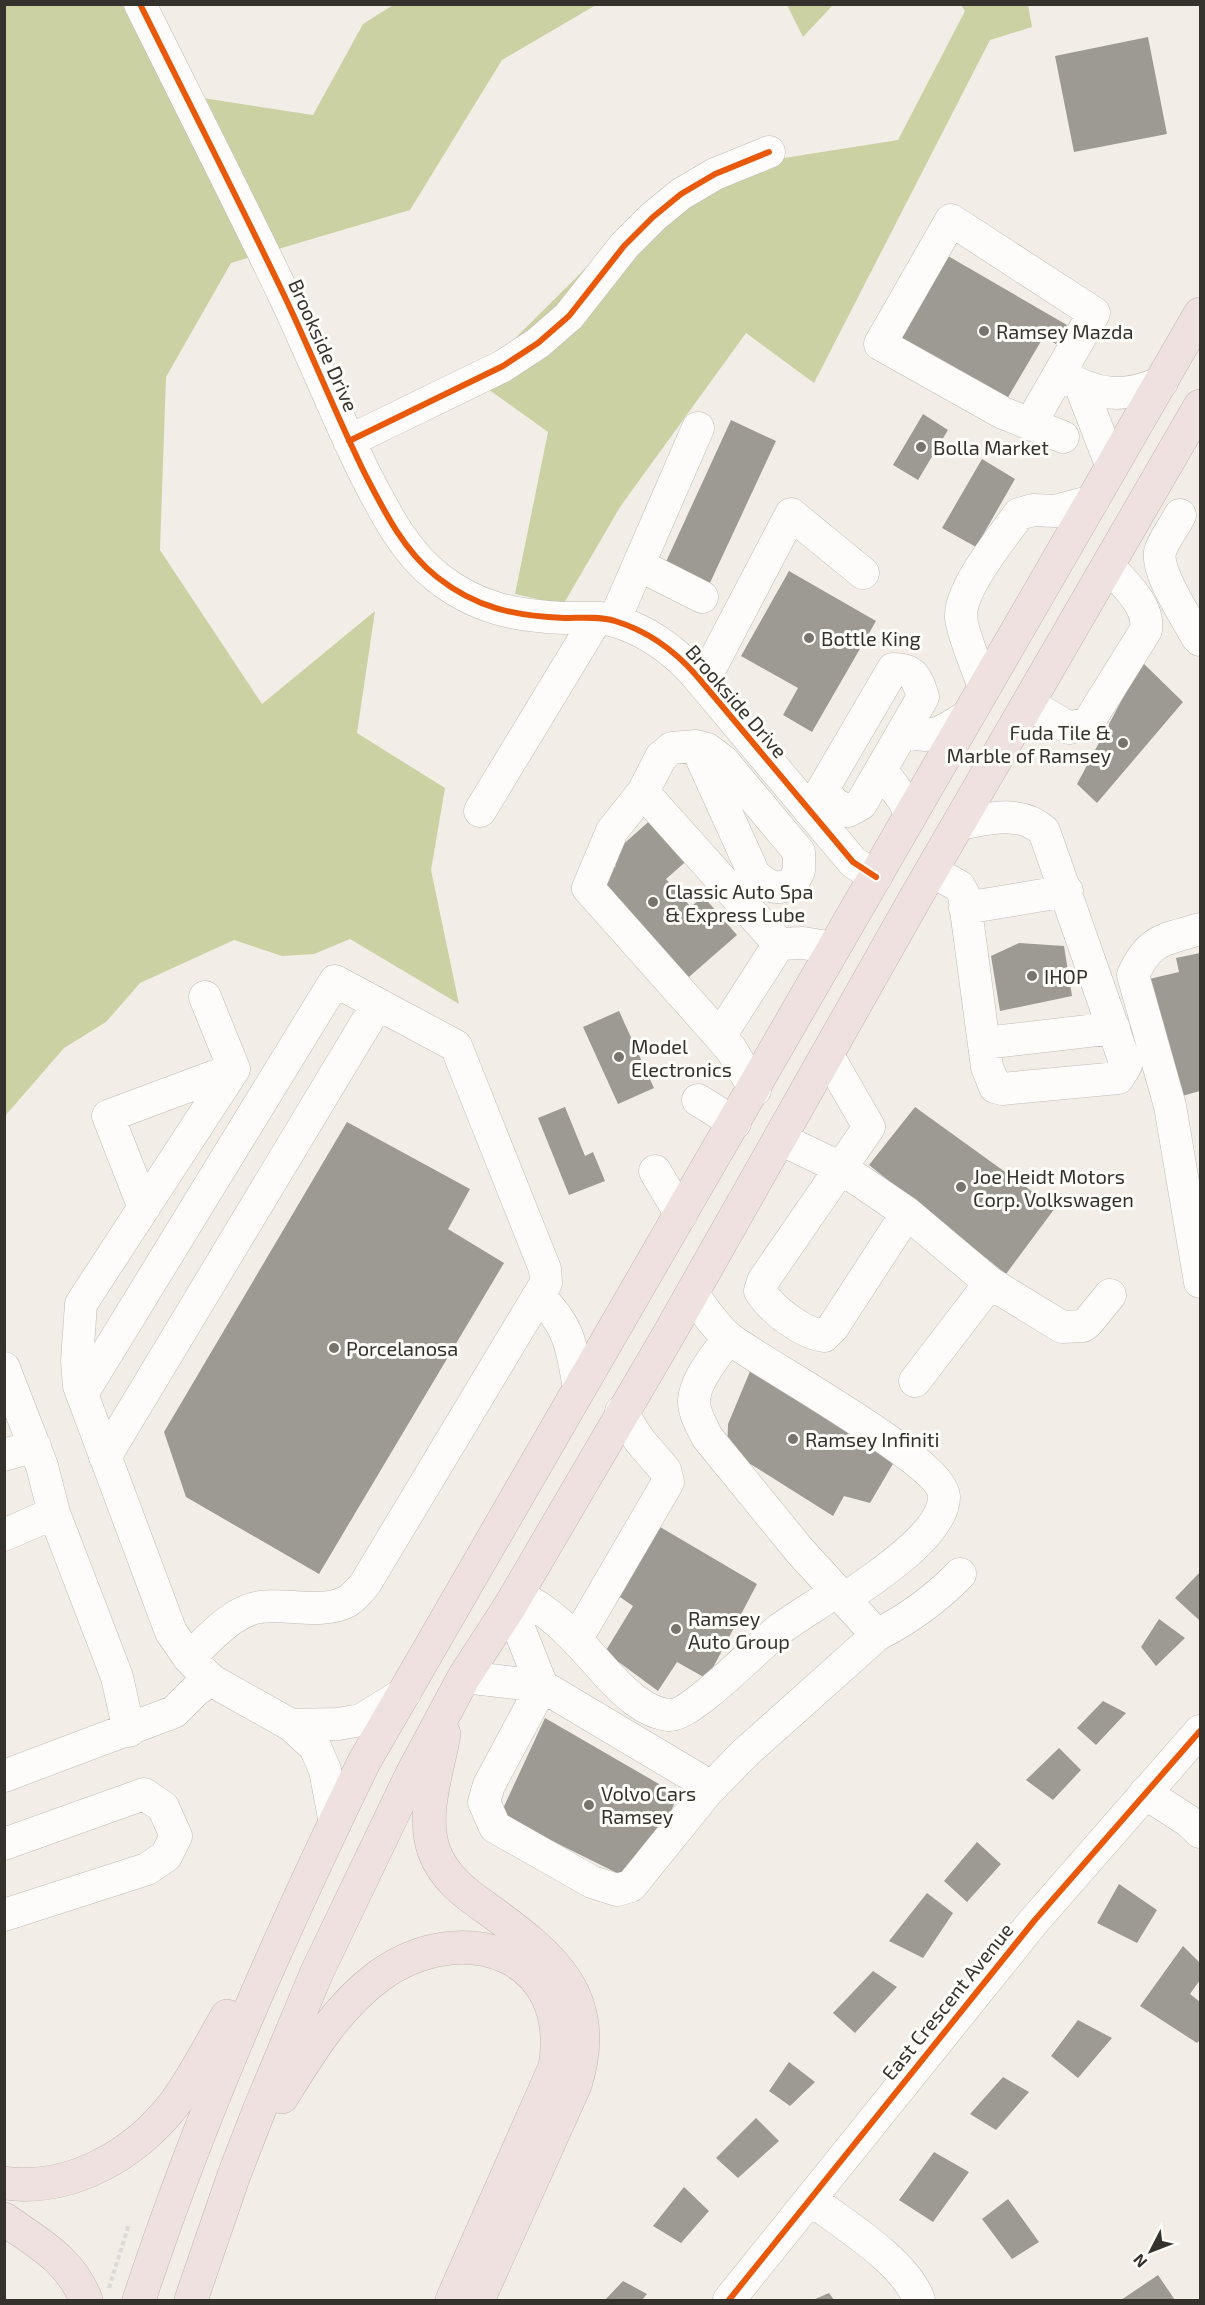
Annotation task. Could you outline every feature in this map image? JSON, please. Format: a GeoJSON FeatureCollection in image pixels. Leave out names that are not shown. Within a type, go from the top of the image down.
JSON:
{"type":"FeatureCollection","features":[{"type":"Feature","properties":{"kind":"highway"},"geometry":{"type":"LineString","coordinates":[[4,2183],[49,2183],[82,2175],[115,2158],[161,2119],[176,2102],[315,1860],[364,1762],[579,1388],[755,1090],[834,948],[1200,315]]}},
{"type":"Feature","properties":{"kind":"highway"},"geometry":{"type":"LineString","coordinates":[[191,2301],[234,2175],[317,1972],[412,1774],[464,1677],[513,1600],[692,1293],[931,871],[1200,406]]}},
{"type":"Feature","properties":{"kind":"highway"},"geometry":{"type":"LineString","coordinates":[[448,1710],[430,1814],[430,1833],[440,1865],[460,1889],[534,1943],[556,1965],[576,1997],[584,2035],[584,2051],[574,2085],[478,2301]]}},
{"type":"Feature","properties":{"kind":"highway"},"geometry":{"type":"LineString","coordinates":[[139,2301],[224,2068],[315,1860]]}},
{"type":"Feature","properties":{"kind":"highway"},"geometry":{"type":"LineString","coordinates":[[234,2175],[318,2039],[348,2003],[381,1975],[423,1953],[446,1947],[484,1948],[517,1963],[530,1973],[550,2002],[557,2034],[555,2067],[452,2301]]}},
{"type":"Feature","properties":{"kind":"highway"},"geometry":{"type":"LineString","coordinates":[[6,2221],[49,2249],[66,2265],[85,2300]]}},
{"type":"Feature","properties":{"kind":"street","name":"Brookside Drive"},"geometry":{"type":"LineString","coordinates":[[140,4],[284,296],[349,441],[386,514],[408,546],[435,575],[457,592],[489,607],[526,617],[605,619],[650,635],[679,656],[816,801],[853,862],[876,876]]}},
{"type":"Feature","properties":{"kind":"street"},"geometry":{"type":"LineString","coordinates":[[349,441],[503,366],[538,343],[569,316],[624,246],[653,217],[681,194],[715,174],[769,152]]}},
{"type":"Feature","properties":{"kind":"street"},"geometry":{"type":"LineString","coordinates":[[1031,423],[1071,380],[1094,313],[951,220],[880,345],[1003,413],[1063,437]]}},
{"type":"Feature","properties":{"kind":"street"},"geometry":{"type":"LineString","coordinates":[[1071,380],[1123,394],[1140,392],[1162,382]]}},
{"type":"Feature","properties":{"kind":"street"},"geometry":{"type":"LineString","coordinates":[[1071,380],[1113,467]]}},
{"type":"Feature","properties":{"kind":"street"},"geometry":{"type":"LineString","coordinates":[[480,811],[639,565],[698,428]]}},
{"type":"Feature","properties":{"kind":"street"},"geometry":{"type":"LineString","coordinates":[[907,730],[917,736],[938,735],[977,702],[961,617],[966,596],[980,570],[1019,514],[1033,510],[1054,511],[1093,501]]}},
{"type":"Feature","properties":{"kind":"street"},"geometry":{"type":"LineString","coordinates":[[1143,504],[1190,517],[1161,549],[1159,559],[1162,571],[1200,640]]}},
{"type":"Feature","properties":{"kind":"street"},"geometry":{"type":"LineString","coordinates":[[702,682],[791,514],[863,573]]}},
{"type":"Feature","properties":{"kind":"street"},"geometry":{"type":"LineString","coordinates":[[639,565],[702,597]]}},
{"type":"Feature","properties":{"kind":"street"},"geometry":{"type":"LineString","coordinates":[[1028,703],[1068,728],[1088,723],[1146,630],[1148,619],[1142,606],[1108,565]]}},
{"type":"Feature","properties":{"kind":"street"},"geometry":{"type":"LineString","coordinates":[[893,669],[905,669],[917,676],[923,697],[907,730],[861,804],[848,811],[835,804],[816,801],[893,669]]}},
{"type":"Feature","properties":{"kind":"street"},"geometry":{"type":"LineString","coordinates":[[696,746],[672,748],[661,757],[643,792],[612,831],[588,888],[726,1043],[755,1090]]}},
{"type":"Feature","properties":{"kind":"street"},"geometry":{"type":"LineString","coordinates":[[882,771],[905,802],[910,817]]}},
{"type":"Feature","properties":{"kind":"street"},"geometry":{"type":"LineString","coordinates":[[643,792],[779,944]]}},
{"type":"Feature","properties":{"kind":"street"},"geometry":{"type":"LineString","coordinates":[[931,871],[959,886],[964,895],[984,1043],[990,1080],[995,1087],[1002,1089],[1118,1077],[1124,1072],[1126,1065],[1114,1028],[1051,842],[1044,831],[1034,822],[1011,816],[958,824]]}},
{"type":"Feature","properties":{"kind":"street"},"geometry":{"type":"LineString","coordinates":[[965,908],[1067,891]]}},
{"type":"Feature","properties":{"kind":"street"},"geometry":{"type":"LineString","coordinates":[[1200,929],[1155,942],[1141,958],[1133,975],[1170,1106],[1191,1161],[1200,1282]]}},
{"type":"Feature","properties":{"kind":"street"},"geometry":{"type":"LineString","coordinates":[[779,944],[803,943],[834,948]]}},
{"type":"Feature","properties":{"kind":"street"},"geometry":{"type":"LineString","coordinates":[[726,1043],[779,944]]}},
{"type":"Feature","properties":{"kind":"street"},"geometry":{"type":"LineString","coordinates":[[82,1394],[335,981],[456,1046],[545,1269],[546,1283],[365,1584],[349,1600],[334,1606],[259,1607],[242,1613],[219,1629],[189,1659]]}},
{"type":"Feature","properties":{"kind":"street"},"geometry":{"type":"LineString","coordinates":[[205,998],[234,1069]]}},
{"type":"Feature","properties":{"kind":"street"},"geometry":{"type":"LineString","coordinates":[[105,1457],[377,1005]]}},
{"type":"Feature","properties":{"kind":"street"},"geometry":{"type":"LineString","coordinates":[[984,1043],[1114,1028]]}},
{"type":"Feature","properties":{"kind":"street"},"geometry":{"type":"LineString","coordinates":[[827,1054],[869,1127],[763,1281],[760,1291],[766,1300],[810,1334],[824,1336],[833,1327],[907,1213]]}},
{"type":"Feature","properties":{"kind":"street"},"geometry":{"type":"LineString","coordinates":[[234,1069],[81,1304],[77,1361],[82,1394],[171,1632],[189,1659],[211,1680],[291,1725],[315,1747],[325,1770],[335,1823]]}},
{"type":"Feature","properties":{"kind":"street"},"geometry":{"type":"LineString","coordinates":[[144,1208],[108,1116],[234,1069]]}},
{"type":"Feature","properties":{"kind":"street"},"geometry":{"type":"LineString","coordinates":[[698,1100],[735,1123]]}},
{"type":"Feature","properties":{"kind":"street"},"geometry":{"type":"LineString","coordinates":[[780,1139],[841,1168],[907,1213],[990,1283],[1062,1327],[1083,1326],[1110,1294]]}},
{"type":"Feature","properties":{"kind":"street"},"geometry":{"type":"LineString","coordinates":[[655,1171],[681,1215]]}},
{"type":"Feature","properties":{"kind":"street"},"geometry":{"type":"LineString","coordinates":[[915,1381],[990,1283]]}},
{"type":"Feature","properties":{"kind":"street"},"geometry":{"type":"LineString","coordinates":[[692,1293],[728,1338],[895,1444],[939,1483],[945,1495],[943,1507],[919,1542],[896,1563],[778,1630],[718,1684],[684,1710],[670,1716],[645,1708],[619,1687],[539,1604],[513,1600],[542,1686],[489,1785],[484,1802],[495,1827],[592,1882],[617,1890],[631,1886],[707,1792],[744,1754],[877,1635],[898,1624],[946,1589],[960,1575]]}},
{"type":"Feature","properties":{"kind":"street"},"geometry":{"type":"LineString","coordinates":[[539,1297],[562,1321],[572,1346],[579,1388]]}},
{"type":"Feature","properties":{"kind":"street"},"geometry":{"type":"LineString","coordinates":[[728,1338],[703,1377],[694,1400],[697,1417],[707,1437],[800,1551],[877,1635]]}},
{"type":"Feature","properties":{"kind":"street"},"geometry":{"type":"LineString","coordinates":[[4,1368],[35,1446],[54,1513],[117,1677],[129,1731]]}},
{"type":"Feature","properties":{"kind":"street"},"geometry":{"type":"LineString","coordinates":[[576,1640],[668,1482],[665,1470],[640,1441],[621,1412]]}},
{"type":"Feature","properties":{"kind":"street"},"geometry":{"type":"LineString","coordinates":[[4,1455],[35,1446]]}},
{"type":"Feature","properties":{"kind":"street"},"geometry":{"type":"LineString","coordinates":[[4,1534],[54,1513]]}},
{"type":"Feature","properties":{"kind":"street"},"geometry":{"type":"LineString","coordinates":[[464,1677],[542,1686],[698,1779],[707,1792]]}},
{"type":"Feature","properties":{"kind":"street"},"geometry":{"type":"LineString","coordinates":[[4,1776],[129,1731],[174,1712],[196,1690],[211,1680]]}},
{"type":"Feature","properties":{"kind":"street"},"geometry":{"type":"LineString","coordinates":[[291,1725],[338,1724],[361,1720],[405,1693]]}},
{"type":"Feature","properties":{"kind":"street","name":"East Crescent Avenue"},"geometry":{"type":"LineString","coordinates":[[729,2301],[1027,1930],[1200,1731]]}},
{"type":"Feature","properties":{"kind":"street"},"geometry":{"type":"LineString","coordinates":[[1145,1793],[1200,1832]]}},
{"type":"Feature","properties":{"kind":"street"},"geometry":{"type":"LineString","coordinates":[[4,1844],[144,1794],[163,1807],[176,1836],[166,1856],[147,1869],[4,1915]]}},
{"type":"Feature","properties":{"kind":"street"},"geometry":{"type":"LineString","coordinates":[[810,2199],[895,2266],[915,2290],[919,2301]]}},
{"type":"Feature","properties":{"kind":"path"},"geometry":{"type":"LineString","coordinates":[[85,2300],[109,2288],[129,2224]]}},
{"type":"Feature","properties":{"kind":"green space"},"geometry":{"type":"Polygon","coordinates":[[[5,5],[139,5],[203,98],[313,115],[363,24],[393,5],[596,5],[502,60],[410,210],[231,263],[166,377],[160,550],[262,704],[375,611],[357,733],[445,788],[431,870],[459,1004],[350,939],[314,954],[282,956],[234,940],[140,983],[106,1022],[64,1048],[5,1116],[5,5]]]}},
{"type":"Feature","properties":{"kind":"green space"},"geometry":{"type":"Polygon","coordinates":[[[787,5],[833,5],[803,37],[787,5]]]}},
{"type":"Feature","properties":{"kind":"green space"},"geometry":{"type":"Polygon","coordinates":[[[961,5],[1028,5],[1032,27],[990,40],[814,383],[746,333],[620,507],[563,605],[515,594],[548,432],[474,379],[615,239],[784,158],[898,140],[965,11],[961,5]]]}},
{"type":"Feature","properties":{"kind":"building"},"geometry":{"type":"Polygon","coordinates":[[[1148,37],[1167,134],[1074,152],[1055,56],[1148,37]]]}},
{"type":"Feature","properties":{"kind":"building","name":"Ramsey Mazda"},"geometry":{"type":"Polygon","coordinates":[[[948,256],[1067,325],[1056,344],[1044,336],[1007,399],[901,338],[948,256]]]}},
{"type":"Feature","properties":{"kind":"building","name":"Bolla Market"},"geometry":{"type":"Polygon","coordinates":[[[923,414],[948,430],[918,480],[893,465],[923,414]]]}},
{"type":"Feature","properties":{"kind":"building"},"geometry":{"type":"Polygon","coordinates":[[[731,420],[776,441],[709,585],[665,564],[731,420]]]}},
{"type":"Feature","properties":{"kind":"building"},"geometry":{"type":"Polygon","coordinates":[[[982,459],[1015,479],[976,547],[942,528],[982,459]]]}},
{"type":"Feature","properties":{"kind":"building","name":"Bottle King"},"geometry":{"type":"Polygon","coordinates":[[[789,571],[876,621],[812,732],[783,715],[798,688],[741,656],[789,571]]]}},
{"type":"Feature","properties":{"kind":"building","name":"Fuda Tile & Marble of Ramsey"},"geometry":{"type":"Polygon","coordinates":[[[1142,662],[1183,702],[1097,803],[1077,784],[1142,662]]]}},
{"type":"Feature","properties":{"kind":"building","name":"Classic Auto Spa & Express Lube"},"geometry":{"type":"Polygon","coordinates":[[[655,816],[691,857],[666,879],[691,907],[703,896],[737,935],[682,983],[601,880],[616,866],[609,857],[655,816]]]}},
{"type":"Feature","properties":{"kind":"building","name":"IHOP"},"geometry":{"type":"Polygon","coordinates":[[[1019,943],[1064,946],[1072,996],[1000,1011],[991,956],[1019,943]]]}},
{"type":"Feature","properties":{"kind":"building"},"geometry":{"type":"Polygon","coordinates":[[[1200,953],[1200,1091],[1175,1098],[1145,980],[1179,972],[1176,958],[1200,953]]]}},
{"type":"Feature","properties":{"kind":"building","name":"Model Electronics"},"geometry":{"type":"Polygon","coordinates":[[[619,1011],[654,1088],[618,1104],[583,1027],[619,1011]]]}},
{"type":"Feature","properties":{"kind":"building"},"geometry":{"type":"Polygon","coordinates":[[[565,1107],[585,1156],[593,1152],[605,1181],[569,1195],[538,1118],[565,1107]]]}},
{"type":"Feature","properties":{"kind":"building","name":"Joe Heidt Motors Corp. Volkswagen"},"geometry":{"type":"Polygon","coordinates":[[[915,1107],[1055,1208],[1006,1274],[869,1165],[915,1107]]]}},
{"type":"Feature","properties":{"kind":"building","name":"Porcelanosa"},"geometry":{"type":"Polygon","coordinates":[[[347,1122],[470,1189],[448,1229],[504,1263],[319,1574],[186,1497],[164,1432],[347,1122]]]}},
{"type":"Feature","properties":{"kind":"building","name":"Ramsey Infiniti"},"geometry":{"type":"Polygon","coordinates":[[[751,1369],[894,1462],[870,1503],[844,1496],[833,1516],[752,1465],[727,1453],[728,1424],[751,1369]]]}},
{"type":"Feature","properties":{"kind":"building","name":"Ramsey Auto Group"},"geometry":{"type":"Polygon","coordinates":[[[655,1524],[757,1584],[707,1679],[677,1662],[658,1691],[605,1652],[633,1606],[617,1595],[655,1524]]]}},
{"type":"Feature","properties":{"kind":"building"},"geometry":{"type":"Polygon","coordinates":[[[1200,1572],[1200,1619],[1199,1620],[1175,1598],[1200,1572]]]}},
{"type":"Feature","properties":{"kind":"building"},"geometry":{"type":"Polygon","coordinates":[[[1159,1619],[1185,1638],[1156,1666],[1141,1647],[1159,1619]]]}},
{"type":"Feature","properties":{"kind":"building"},"geometry":{"type":"Polygon","coordinates":[[[1103,1701],[1126,1713],[1096,1745],[1077,1728],[1103,1701]]]}},
{"type":"Feature","properties":{"kind":"building","name":"Volvo Cars Ramsey"},"geometry":{"type":"Polygon","coordinates":[[[545,1718],[678,1795],[665,1825],[627,1878],[500,1815],[545,1718]]]}},
{"type":"Feature","properties":{"kind":"building"},"geometry":{"type":"Polygon","coordinates":[[[1059,1748],[1081,1770],[1053,1800],[1026,1780],[1059,1748]]]}},
{"type":"Feature","properties":{"kind":"building"},"geometry":{"type":"Polygon","coordinates":[[[977,1842],[1001,1864],[967,1902],[944,1881],[977,1842]]]}},
{"type":"Feature","properties":{"kind":"building"},"geometry":{"type":"Polygon","coordinates":[[[1119,1884],[1157,1910],[1137,1943],[1097,1923],[1119,1884]]]}},
{"type":"Feature","properties":{"kind":"building"},"geometry":{"type":"Polygon","coordinates":[[[927,1893],[953,1913],[923,1958],[889,1941],[927,1893]]]}},
{"type":"Feature","properties":{"kind":"building"},"geometry":{"type":"Polygon","coordinates":[[[1183,1946],[1200,1963],[1200,1980],[1190,1994],[1200,2002],[1200,2040],[1197,2043],[1140,2006],[1183,1946]]]}},
{"type":"Feature","properties":{"kind":"building"},"geometry":{"type":"Polygon","coordinates":[[[873,1971],[897,1987],[855,2033],[833,2013],[873,1971]]]}},
{"type":"Feature","properties":{"kind":"building"},"geometry":{"type":"Polygon","coordinates":[[[1078,2020],[1112,2038],[1078,2078],[1051,2056],[1078,2020]]]}},
{"type":"Feature","properties":{"kind":"building"},"geometry":{"type":"Polygon","coordinates":[[[789,2062],[815,2082],[790,2106],[769,2091],[789,2062]]]}},
{"type":"Feature","properties":{"kind":"building"},"geometry":{"type":"Polygon","coordinates":[[[1003,2077],[1029,2092],[996,2130],[970,2114],[1003,2077]]]}},
{"type":"Feature","properties":{"kind":"building"},"geometry":{"type":"Polygon","coordinates":[[[756,2118],[779,2141],[738,2178],[716,2158],[756,2118]]]}},
{"type":"Feature","properties":{"kind":"building"},"geometry":{"type":"Polygon","coordinates":[[[934,2152],[969,2172],[933,2222],[899,2200],[934,2152]]]}},
{"type":"Feature","properties":{"kind":"building"},"geometry":{"type":"Polygon","coordinates":[[[684,2187],[709,2211],[681,2243],[653,2226],[684,2187]]]}},
{"type":"Feature","properties":{"kind":"building"},"geometry":{"type":"Polygon","coordinates":[[[1008,2199],[1039,2242],[1012,2259],[982,2219],[1008,2199]]]}},
{"type":"Feature","properties":{"kind":"building"},"geometry":{"type":"Polygon","coordinates":[[[1158,2275],[1175,2300],[1121,2300],[1158,2275]]]}},
{"type":"Feature","properties":{"kind":"building"},"geometry":{"type":"Polygon","coordinates":[[[623,2281],[647,2294],[642,2300],[605,2300],[623,2281]]]}},
{"type":"Feature","properties":{"kind":"building"},"geometry":{"type":"Polygon","coordinates":[[[829,2293],[834,2300],[813,2300],[829,2293]]]}},
{"type":"Feature","properties":{"kind":"cycle path"},"geometry":{"type":"LineString","coordinates":[[140,4],[284,295],[365,474],[387,516],[414,555],[425,567],[452,588],[481,603],[529,615],[609,619],[638,630],[659,642],[696,675],[853,862],[876,877]]}},
{"type":"Feature","properties":{"kind":"cycle path"},"geometry":{"type":"LineString","coordinates":[[349,441],[503,366],[538,343],[569,316],[624,246],[653,217],[681,194],[715,174],[769,152]]}},
{"type":"Feature","properties":{"kind":"cycle path"},"geometry":{"type":"LineString","coordinates":[[729,2300],[1034,1921],[1200,1731]]}},
{"type":"Feature","properties":{"kind":"place","name":"Ramsey Mazda"},"geometry":{"type":"Point","coordinates":[984,331]}},
{"type":"Feature","properties":{"kind":"place","name":"Bolla Market"},"geometry":{"type":"Point","coordinates":[921,447]}},
{"type":"Feature","properties":{"kind":"place","name":"Bottle King"},"geometry":{"type":"Point","coordinates":[809,638]}},
{"type":"Feature","properties":{"kind":"place","name":"Fuda Tile & Marble of Ramsey"},"geometry":{"type":"Point","coordinates":[1123,743]}},
{"type":"Feature","properties":{"kind":"place","name":"Classic Auto Spa & Express Lube"},"geometry":{"type":"Point","coordinates":[653,902]}},
{"type":"Feature","properties":{"kind":"place","name":"IHOP"},"geometry":{"type":"Point","coordinates":[1032,976]}},
{"type":"Feature","properties":{"kind":"place","name":"Model Electronics"},"geometry":{"type":"Point","coordinates":[619,1057]}},
{"type":"Feature","properties":{"kind":"place","name":"Joe Heidt Motors Corp. Volkswagen"},"geometry":{"type":"Point","coordinates":[961,1187]}},
{"type":"Feature","properties":{"kind":"place","name":"Porcelanosa"},"geometry":{"type":"Point","coordinates":[334,1348]}},
{"type":"Feature","properties":{"kind":"place","name":"Ramsey Infiniti"},"geometry":{"type":"Point","coordinates":[793,1439]}},
{"type":"Feature","properties":{"kind":"place","name":"Ramsey Auto Group"},"geometry":{"type":"Point","coordinates":[676,1629]}},
{"type":"Feature","properties":{"kind":"place","name":"Volvo Cars Ramsey"},"geometry":{"type":"Point","coordinates":[589,1805]}}]}
